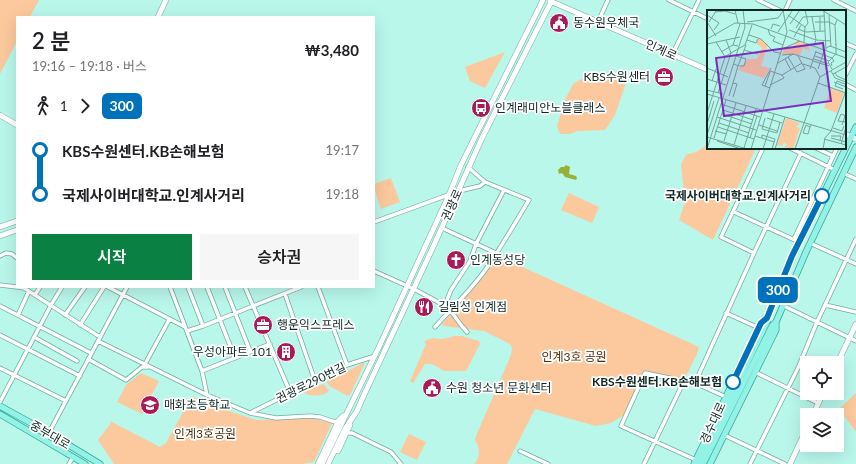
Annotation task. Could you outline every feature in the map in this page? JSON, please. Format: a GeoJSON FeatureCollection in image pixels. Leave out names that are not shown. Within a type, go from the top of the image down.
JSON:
{"type":"FeatureCollection","features":[{"type":"Feature","properties":{"kind":"main road","name":"경수대로"},"geometry":{"type":"LineString","coordinates":[[762,338],[767,318],[797,241],[816,209],[853,138],[856,127]]}},
{"type":"Feature","properties":{"kind":"main road","name":"경수대로"},"geometry":{"type":"LineString","coordinates":[[762,338],[776,322],[784,306],[810,243],[856,147]]}},
{"type":"Feature","properties":{"kind":"main road","name":"경수대로"},"geometry":{"type":"LineString","coordinates":[[696,463],[761,323],[767,318]]}},
{"type":"Feature","properties":{"kind":"main road","name":"경수대로"},"geometry":{"type":"LineString","coordinates":[[710,464],[776,330],[776,322]]}},
{"type":"Feature","properties":{"kind":"main road"},"geometry":{"type":"LineString","coordinates":[[696,463],[762,338]]}},
{"type":"Feature","properties":{"kind":"main road"},"geometry":{"type":"LineString","coordinates":[[703,464],[762,338]]}},
{"type":"Feature","properties":{"kind":"main road","name":"중부대로"},"geometry":{"type":"LineString","coordinates":[[0,406],[49,433],[100,464]]}},
{"type":"Feature","properties":{"kind":"main road","name":"중부대로"},"geometry":{"type":"LineString","coordinates":[[0,415],[8,418],[85,464]]}},
{"type":"Feature","properties":{"kind":"street"},"geometry":{"type":"LineString","coordinates":[[158,16],[166,0]]}},
{"type":"Feature","properties":{"kind":"street","name":"권광로"},"geometry":{"type":"LineString","coordinates":[[336,441],[348,410],[375,356],[449,195],[472,141],[543,0]]}},
{"type":"Feature","properties":{"kind":"street","name":"권광로"},"geometry":{"type":"LineString","coordinates":[[331,464],[414,289],[459,191],[468,167],[551,0]]}},
{"type":"Feature","properties":{"kind":"street","name":"인계로"},"geometry":{"type":"LineString","coordinates":[[551,0],[707,70]]}},
{"type":"Feature","properties":{"kind":"street"},"geometry":{"type":"LineString","coordinates":[[598,22],[608,0]]}},
{"type":"Feature","properties":{"kind":"street"},"geometry":{"type":"LineString","coordinates":[[670,0],[707,18]]}},
{"type":"Feature","properties":{"kind":"street"},"geometry":{"type":"LineString","coordinates":[[672,55],[699,0]]}},
{"type":"Feature","properties":{"kind":"street"},"geometry":{"type":"LineString","coordinates":[[758,0],[779,10]]}},
{"type":"Feature","properties":{"kind":"street"},"geometry":{"type":"LineString","coordinates":[[785,10],[790,0]]}},
{"type":"Feature","properties":{"kind":"street"},"geometry":{"type":"LineString","coordinates":[[834,0],[856,11]]}},
{"type":"Feature","properties":{"kind":"street"},"geometry":{"type":"LineString","coordinates":[[846,43],[856,48]]}},
{"type":"Feature","properties":{"kind":"street"},"geometry":{"type":"LineString","coordinates":[[846,74],[856,54]]}},
{"type":"Feature","properties":{"kind":"street"},"geometry":{"type":"LineString","coordinates":[[846,85],[856,90]]}},
{"type":"Feature","properties":{"kind":"street"},"geometry":{"type":"LineString","coordinates":[[0,115],[16,124]]}},
{"type":"Feature","properties":{"kind":"street"},"geometry":{"type":"LineString","coordinates":[[754,253],[721,237],[763,149]]}},
{"type":"Feature","properties":{"kind":"street"},"geometry":{"type":"LineString","coordinates":[[792,149],[835,170]]}},
{"type":"Feature","properties":{"kind":"street"},"geometry":{"type":"LineString","coordinates":[[818,149],[833,156]]}},
{"type":"Feature","properties":{"kind":"street"},"geometry":{"type":"LineString","coordinates":[[733,213],[797,241],[810,206],[836,149]]}},
{"type":"Feature","properties":{"kind":"street"},"geometry":{"type":"LineString","coordinates":[[695,383],[801,153]]}},
{"type":"Feature","properties":{"kind":"street"},"geometry":{"type":"LineString","coordinates":[[435,327],[478,279],[506,239],[529,200],[486,182],[468,167]]}},
{"type":"Feature","properties":{"kind":"street"},"geometry":{"type":"LineString","coordinates":[[843,173],[856,179]]}},
{"type":"Feature","properties":{"kind":"street"},"geometry":{"type":"LineString","coordinates":[[375,222],[459,191],[474,188],[486,182]]}},
{"type":"Feature","properties":{"kind":"street"},"geometry":{"type":"LineString","coordinates":[[445,306],[451,290],[470,261],[476,244],[504,190]]}},
{"type":"Feature","properties":{"kind":"street"},"geometry":{"type":"LineString","coordinates":[[810,206],[816,209]]}},
{"type":"Feature","properties":{"kind":"street"},"geometry":{"type":"LineString","coordinates":[[0,227],[16,221]]}},
{"type":"Feature","properties":{"kind":"street"},"geometry":{"type":"LineString","coordinates":[[442,228],[496,253]]}},
{"type":"Feature","properties":{"kind":"street"},"geometry":{"type":"LineString","coordinates":[[0,236],[16,230]]}},
{"type":"Feature","properties":{"kind":"street"},"geometry":{"type":"LineString","coordinates":[[750,464],[798,366],[856,238]]}},
{"type":"Feature","properties":{"kind":"street"},"geometry":{"type":"LineString","coordinates":[[810,243],[856,264]]}},
{"type":"Feature","properties":{"kind":"street"},"geometry":{"type":"LineString","coordinates":[[0,256],[6,253],[12,254],[16,257]]}},
{"type":"Feature","properties":{"kind":"street"},"geometry":{"type":"LineString","coordinates":[[375,271],[414,289],[451,309],[467,332]]}},
{"type":"Feature","properties":{"kind":"street"},"geometry":{"type":"LineString","coordinates":[[0,285],[16,287]]}},
{"type":"Feature","properties":{"kind":"street"},"geometry":{"type":"LineString","coordinates":[[25,288],[99,339],[207,395],[250,413],[276,418],[310,416],[320,417],[335,422],[339,420]]}},
{"type":"Feature","properties":{"kind":"street"},"geometry":{"type":"LineString","coordinates":[[35,295],[39,288]]}},
{"type":"Feature","properties":{"kind":"street"},"geometry":{"type":"LineString","coordinates":[[0,402],[50,305],[61,288]]}},
{"type":"Feature","properties":{"kind":"street"},"geometry":{"type":"LineString","coordinates":[[65,315],[84,288]]}},
{"type":"Feature","properties":{"kind":"street"},"geometry":{"type":"LineString","coordinates":[[80,325],[103,288]]}},
{"type":"Feature","properties":{"kind":"street"},"geometry":{"type":"LineString","coordinates":[[110,288],[186,329],[203,326],[299,288]]}},
{"type":"Feature","properties":{"kind":"street"},"geometry":{"type":"LineString","coordinates":[[45,440],[126,288]]}},
{"type":"Feature","properties":{"kind":"street"},"geometry":{"type":"LineString","coordinates":[[170,288],[202,371],[207,395]]}},
{"type":"Feature","properties":{"kind":"street"},"geometry":{"type":"LineString","coordinates":[[188,288],[203,326]]}},
{"type":"Feature","properties":{"kind":"street"},"geometry":{"type":"LineString","coordinates":[[207,288],[235,358]]}},
{"type":"Feature","properties":{"kind":"street"},"geometry":{"type":"LineString","coordinates":[[225,288],[250,351]]}},
{"type":"Feature","properties":{"kind":"street"},"geometry":{"type":"LineString","coordinates":[[245,288],[290,392]]}},
{"type":"Feature","properties":{"kind":"street"},"geometry":{"type":"LineString","coordinates":[[318,288],[347,365]]}},
{"type":"Feature","properties":{"kind":"street"},"geometry":{"type":"LineString","coordinates":[[18,315],[28,291]]}},
{"type":"Feature","properties":{"kind":"street"},"geometry":{"type":"LineString","coordinates":[[285,294],[315,380]]}},
{"type":"Feature","properties":{"kind":"street"},"geometry":{"type":"LineString","coordinates":[[825,305],[856,312]]}},
{"type":"Feature","properties":{"kind":"street"},"geometry":{"type":"LineString","coordinates":[[0,306],[91,353]]}},
{"type":"Feature","properties":{"kind":"street"},"geometry":{"type":"LineString","coordinates":[[784,306],[856,341]]}},
{"type":"Feature","properties":{"kind":"street"},"geometry":{"type":"LineString","coordinates":[[726,313],[759,328]]}},
{"type":"Feature","properties":{"kind":"street"},"geometry":{"type":"LineString","coordinates":[[88,359],[126,380],[142,367],[147,365],[169,320]]}},
{"type":"Feature","properties":{"kind":"street"},"geometry":{"type":"LineString","coordinates":[[841,356],[856,324]]}},
{"type":"Feature","properties":{"kind":"street"},"geometry":{"type":"LineString","coordinates":[[0,335],[80,376]]}},
{"type":"Feature","properties":{"kind":"street"},"geometry":{"type":"LineString","coordinates":[[34,337],[77,361]]}},
{"type":"Feature","properties":{"kind":"street"},"geometry":{"type":"LineString","coordinates":[[202,371],[270,344]]}},
{"type":"Feature","properties":{"kind":"street","name":"권광로290번길"},"geometry":{"type":"LineString","coordinates":[[250,413],[347,365],[375,356]]}},
{"type":"Feature","properties":{"kind":"street"},"geometry":{"type":"LineString","coordinates":[[0,368],[66,401]]}},
{"type":"Feature","properties":{"kind":"street"},"geometry":{"type":"LineString","coordinates":[[755,372],[818,403]]}},
{"type":"Feature","properties":{"kind":"street"},"geometry":{"type":"LineString","coordinates":[[696,463],[621,426],[645,373],[695,383],[726,397]]}},
{"type":"Feature","properties":{"kind":"street"},"geometry":{"type":"LineString","coordinates":[[644,464],[684,381]]}},
{"type":"Feature","properties":{"kind":"street"},"geometry":{"type":"LineString","coordinates":[[816,408],[820,400]]}},
{"type":"Feature","properties":{"kind":"street","name":"권광로"},"geometry":{"type":"LineString","coordinates":[[318,464],[339,420],[348,410]]}},
{"type":"Feature","properties":{"kind":"street","name":"권광로"},"geometry":{"type":"LineString","coordinates":[[336,441],[356,411]]}},
{"type":"Feature","properties":{"kind":"street"},"geometry":{"type":"LineString","coordinates":[[347,432],[391,452],[401,464]]}},
{"type":"Feature","properties":{"kind":"street"},"geometry":{"type":"LineString","coordinates":[[724,435],[788,464],[800,441]]}},
{"type":"Feature","properties":{"kind":"street"},"geometry":{"type":"LineString","coordinates":[[322,464],[336,441]]}},
{"type":"Feature","properties":{"kind":"street"},"geometry":{"type":"LineString","coordinates":[[328,464],[336,441]]}},
{"type":"Feature","properties":{"kind":"street"},"geometry":{"type":"LineString","coordinates":[[520,451],[548,464]]}},
{"type":"Feature","properties":{"kind":"street"},"geometry":{"type":"LineString","coordinates":[[69,464],[73,456]]}},
{"type":"Feature","properties":{"kind":"green space"},"geometry":{"type":"Polygon","coordinates":[[[0,0],[39,0],[31,16],[16,16],[16,43],[0,74],[0,0]]]}},
{"type":"Feature","properties":{"kind":"green space"},"geometry":{"type":"Polygon","coordinates":[[[505,52],[485,88],[470,81],[465,67],[505,52]]]}},
{"type":"Feature","properties":{"kind":"green space"},"geometry":{"type":"Polygon","coordinates":[[[587,76],[617,77],[626,83],[615,115],[605,130],[577,131],[570,134],[560,134],[557,126],[565,100],[573,84],[587,76]]]}},
{"type":"Feature","properties":{"kind":"green space"},"geometry":{"type":"Polygon","coordinates":[[[707,145],[707,149],[756,149],[713,240],[679,220],[685,202],[681,164],[686,155],[698,151],[707,145]]]}},
{"type":"Feature","properties":{"kind":"green space"},"geometry":{"type":"Polygon","coordinates":[[[391,178],[400,202],[381,209],[375,191],[375,184],[391,178]]]}},
{"type":"Feature","properties":{"kind":"green space"},"geometry":{"type":"Polygon","coordinates":[[[569,193],[599,207],[592,223],[561,210],[569,193]]]}},
{"type":"Feature","properties":{"kind":"green space","name":"인계3호 공원"},"geometry":{"type":"Polygon","coordinates":[[[500,257],[699,347],[684,380],[644,376],[628,412],[611,423],[596,426],[535,409],[507,464],[474,464],[479,455],[478,446],[475,440],[476,436],[511,355],[512,348],[510,344],[484,331],[443,326],[442,324],[495,260],[500,257]]]}},
{"type":"Feature","properties":{"kind":"green space"},"geometry":{"type":"Polygon","coordinates":[[[462,336],[479,341],[480,344],[466,371],[444,371],[432,364],[425,364],[413,383],[410,381],[426,344],[424,342],[433,338],[442,339],[462,336]]]}},
{"type":"Feature","properties":{"kind":"green space"},"geometry":{"type":"Polygon","coordinates":[[[365,363],[350,395],[348,396],[331,387],[326,382],[365,363]]]}},
{"type":"Feature","properties":{"kind":"green space"},"geometry":{"type":"Polygon","coordinates":[[[141,373],[159,381],[142,414],[117,402],[126,385],[141,373]]]}},
{"type":"Feature","properties":{"kind":"green space"},"geometry":{"type":"Polygon","coordinates":[[[323,384],[329,390],[327,393],[315,396],[303,392],[323,384]]]}},
{"type":"Feature","properties":{"kind":"green space"},"geometry":{"type":"Polygon","coordinates":[[[856,393],[856,432],[844,416],[844,408],[840,408],[856,393]]]}},
{"type":"Feature","properties":{"kind":"green space","name":"인계3호공원"},"geometry":{"type":"Polygon","coordinates":[[[192,396],[202,402],[256,420],[313,418],[332,423],[314,462],[301,464],[114,464],[98,440],[111,423],[110,421],[160,447],[166,443],[192,396]]]}},
{"type":"Feature","properties":{"kind":"green space"},"geometry":{"type":"Polygon","coordinates":[[[409,434],[426,442],[417,460],[400,452],[409,434]]]}},
{"type":"Feature","properties":{"kind":"shaded area"},"geometry":{"type":"Polygon","coordinates":[[[566,165],[570,167],[569,174],[576,176],[576,180],[565,177],[562,173],[559,174],[558,170],[566,165]]]}},
{"type":"Feature","properties":{"kind":"bus line","name":"300"},"geometry":{"type":"LineString","coordinates":[[733,382],[761,323],[767,318],[792,256],[822,196]]}},
{"type":"Feature","properties":{"kind":"place","name":"동수원우체국"},"geometry":{"type":"Point","coordinates":[559,23]}},
{"type":"Feature","properties":{"kind":"place","name":"KBS수원센터"},"geometry":{"type":"Point","coordinates":[664,77]}},
{"type":"Feature","properties":{"kind":"place","name":"인계래미안노블클래스"},"geometry":{"type":"Point","coordinates":[481,108]}},
{"type":"Feature","properties":{"kind":"place","name":"국제사이버대학교.인계사거리"},"geometry":{"type":"Point","coordinates":[822,196]}},
{"type":"Feature","properties":{"kind":"place","name":"인계동성당"},"geometry":{"type":"Point","coordinates":[456,260]}},
{"type":"Feature","properties":{"kind":"place","name":"길림성 인계점"},"geometry":{"type":"Point","coordinates":[424,307]}},
{"type":"Feature","properties":{"kind":"place","name":"행운익스프레스"},"geometry":{"type":"Point","coordinates":[263,325]}},
{"type":"Feature","properties":{"kind":"place","name":"우성아파트 101"},"geometry":{"type":"Point","coordinates":[286,352]}},
{"type":"Feature","properties":{"kind":"place","name":"KBS수원센터.KB손해보험"},"geometry":{"type":"Point","coordinates":[733,382]}},
{"type":"Feature","properties":{"kind":"place","name":"수원 청소년 문화센터"},"geometry":{"type":"Point","coordinates":[432,388]}},
{"type":"Feature","properties":{"kind":"place","name":"매화초등학교"},"geometry":{"type":"Point","coordinates":[150,405]}}]}
